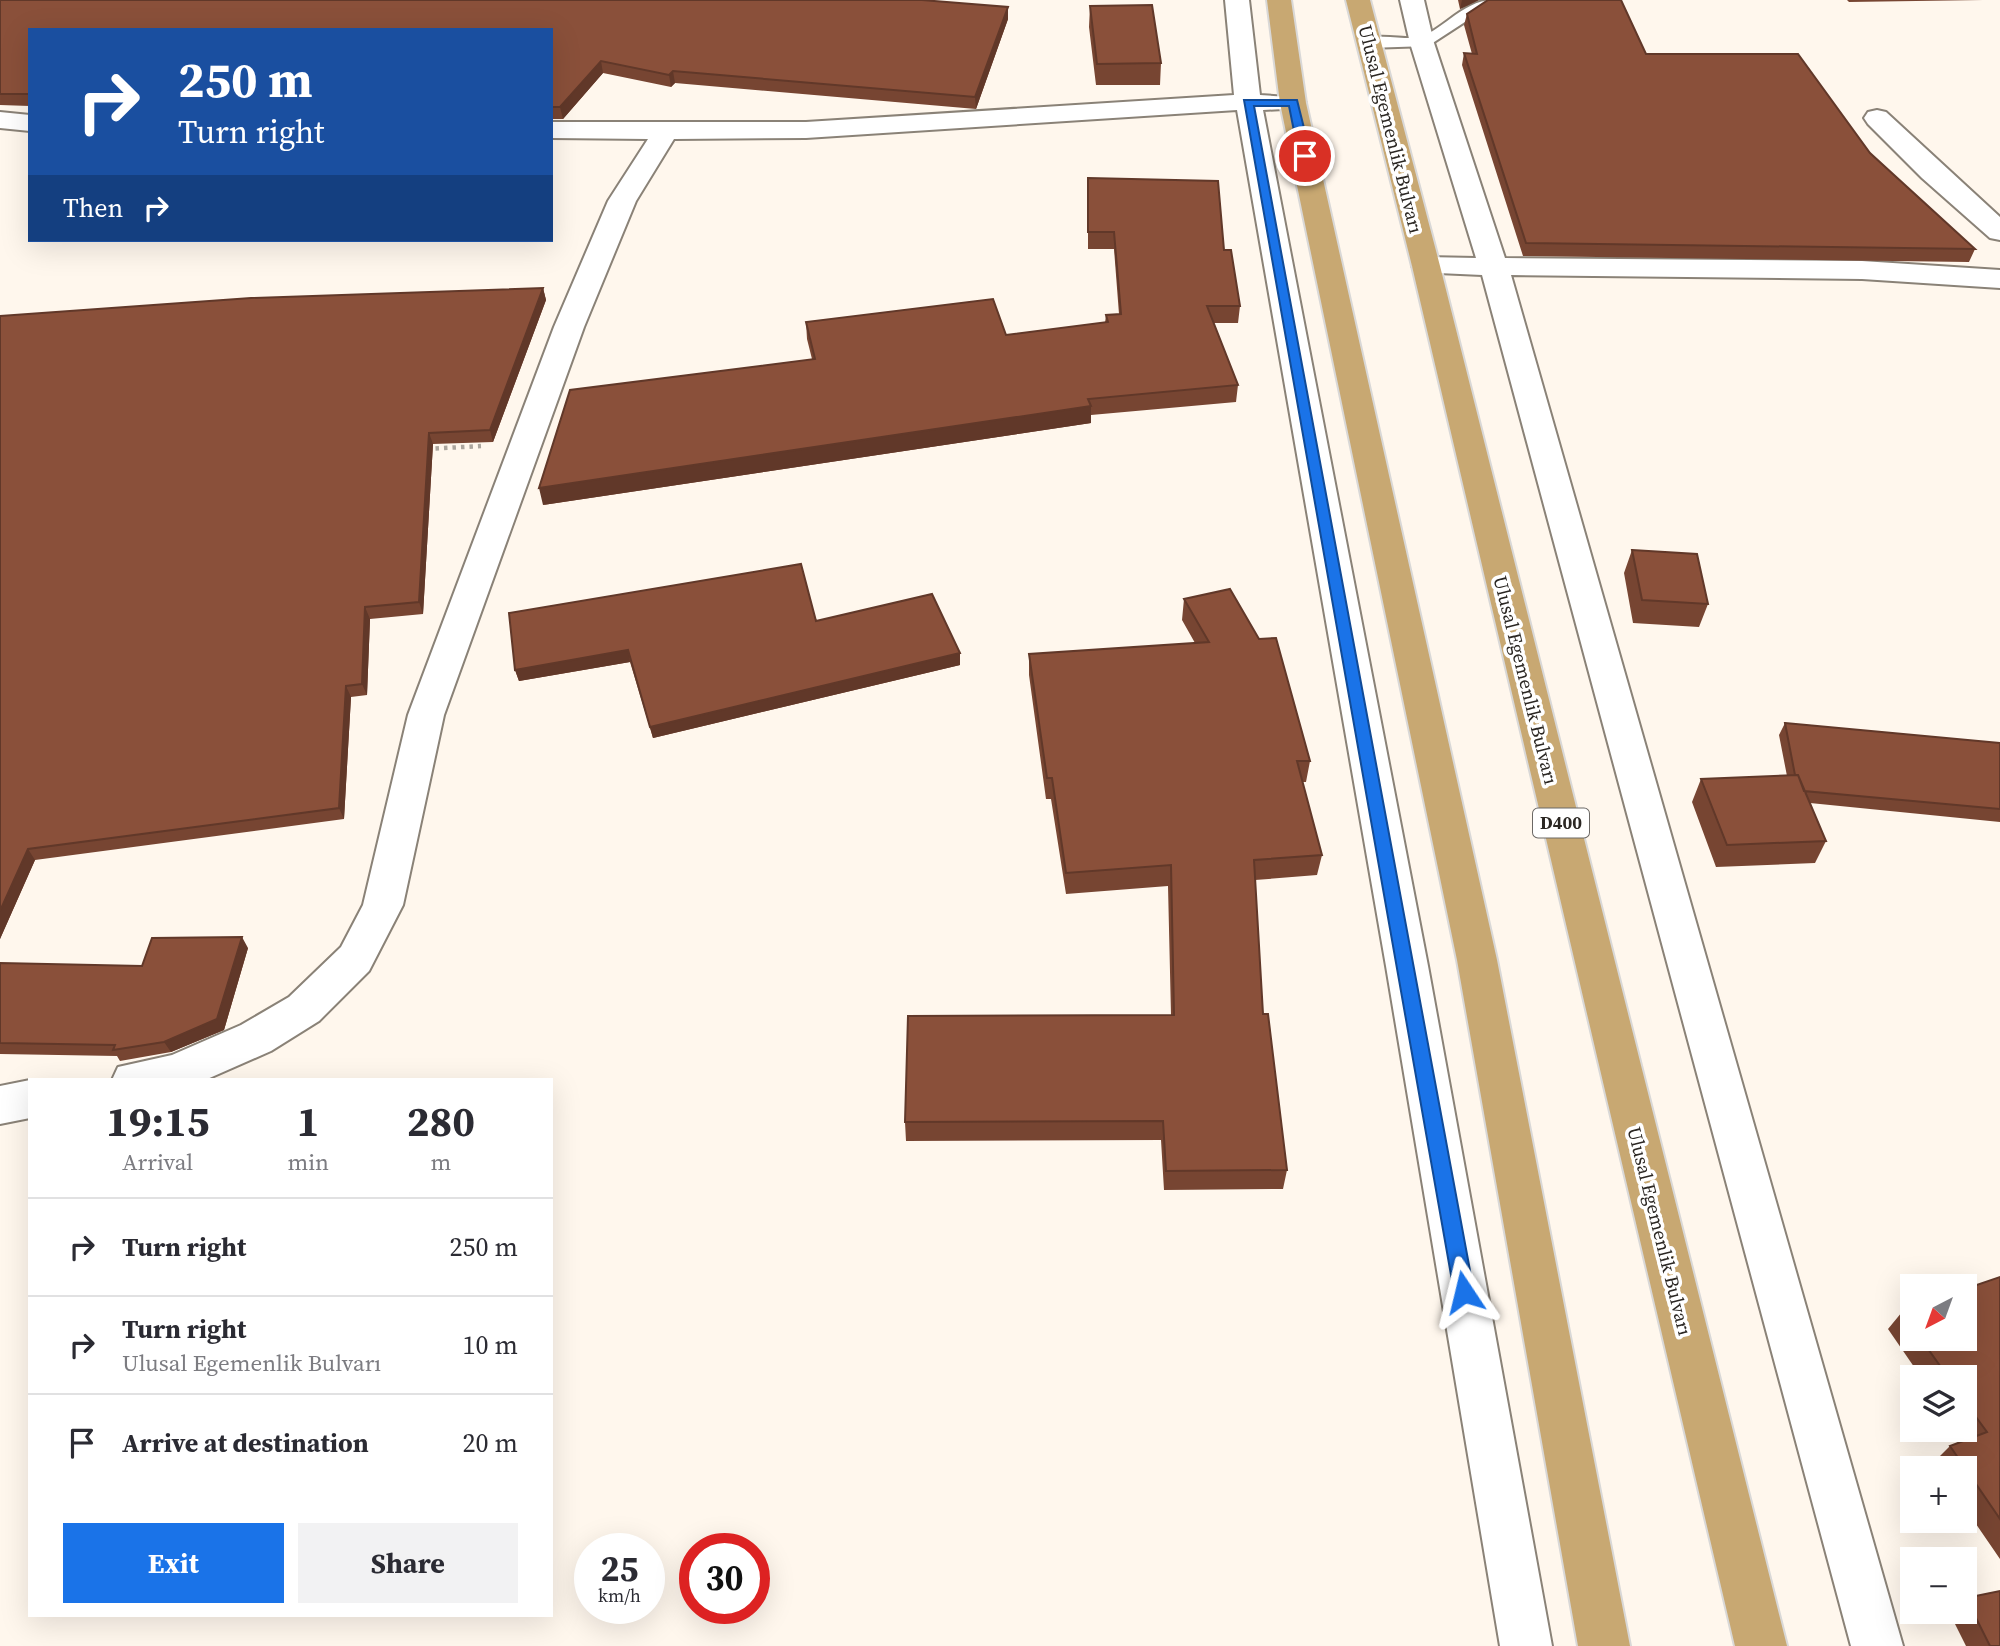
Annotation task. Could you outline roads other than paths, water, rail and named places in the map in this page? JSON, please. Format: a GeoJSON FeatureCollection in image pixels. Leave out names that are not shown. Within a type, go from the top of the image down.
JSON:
{"type":"FeatureCollection","features":[{"type":"Feature","properties":{"kind":"highway"},"geometry":{"type":"LineString","coordinates":[[1279,0],[1293,103],[1477,960],[1604,1646]]}},
{"type":"Feature","properties":{"kind":"highway","name":"Ulusal Egemenlik Bulvarı"},"geometry":{"type":"LineString","coordinates":[[1358,0],[1426,266],[1761,1646]]}},
{"type":"Feature","properties":{"kind":"street"},"geometry":{"type":"LineString","coordinates":[[1237,0],[1248,103],[1402,939],[1526,1646]]}},
{"type":"Feature","properties":{"kind":"street"},"geometry":{"type":"LineString","coordinates":[[1412,0],[1422,43],[1494,268],[1877,1646]]}},
{"type":"Feature","properties":{"kind":"street"},"geometry":{"type":"LineString","coordinates":[[553,130],[806,130],[1248,103],[1293,103]]}},
{"type":"Feature","properties":{"kind":"street"},"geometry":{"type":"LineString","coordinates":[[1877,118],[1931,172],[2000,232]]}},
{"type":"Feature","properties":{"kind":"street"},"geometry":{"type":"LineString","coordinates":[[0,120],[28,122]]}},
{"type":"Feature","properties":{"kind":"street"},"geometry":{"type":"LineString","coordinates":[[145,1078],[176,1073],[256,1038],[304,1009],[355,959],[383,905],[426,715],[569,327],[622,201],[667,130]]}},
{"type":"Feature","properties":{"kind":"street"},"geometry":{"type":"LineString","coordinates":[[1426,266],[1862,270],[2000,279]]}},
{"type":"Feature","properties":{"kind":"street"},"geometry":{"type":"LineString","coordinates":[[0,1105],[28,1099]]}},
{"type":"Feature","properties":{"kind":"lane"},"geometry":{"type":"LineString","coordinates":[[1368,43],[1422,43],[1486,2],[1485,0]]}}]}
